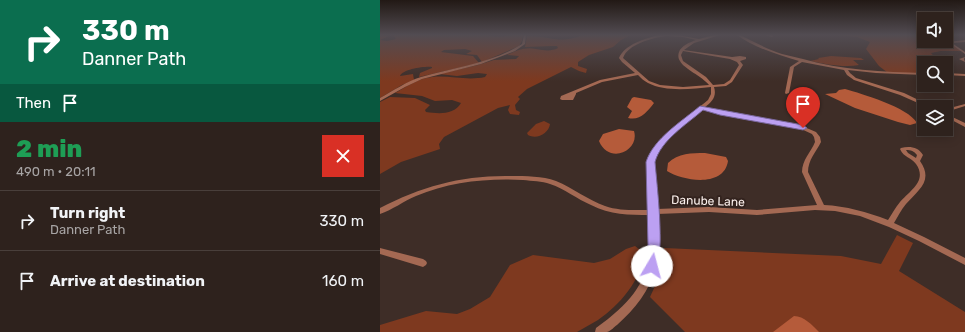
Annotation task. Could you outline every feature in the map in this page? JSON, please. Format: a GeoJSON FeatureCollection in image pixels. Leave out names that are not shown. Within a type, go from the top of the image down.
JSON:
{"type":"FeatureCollection","features":[{"type":"Feature","properties":{"kind":"street"},"geometry":{"type":"LineString","coordinates":[[380,100],[421,78],[480,63],[513,50]]}},
{"type":"Feature","properties":{"kind":"street"},"geometry":{"type":"LineString","coordinates":[[628,50],[623,54],[621,58],[623,61],[650,83],[665,87],[713,86],[730,82],[741,65],[738,60]]}},
{"type":"Feature","properties":{"kind":"street"},"geometry":{"type":"LineString","coordinates":[[601,332],[622,315],[635,299],[645,283],[654,255],[651,162],[654,153],[663,141],[713,97],[713,86],[684,65],[679,57],[681,50]]}},
{"type":"Feature","properties":{"kind":"street"},"geometry":{"type":"LineString","coordinates":[[684,50],[738,60],[745,58],[733,58]]}},
{"type":"Feature","properties":{"kind":"street"},"geometry":{"type":"LineString","coordinates":[[771,50],[802,60],[846,70],[878,73],[917,74]]}},
{"type":"Feature","properties":{"kind":"street"},"geometry":{"type":"LineString","coordinates":[[965,58],[961,59],[965,61]]}},
{"type":"Feature","properties":{"kind":"street"},"geometry":{"type":"LineString","coordinates":[[787,93],[792,67],[802,60]]}},
{"type":"Feature","properties":{"kind":"street"},"geometry":{"type":"LineString","coordinates":[[846,70],[848,74],[855,79],[902,94],[917,101]]}},
{"type":"Feature","properties":{"kind":"street"},"geometry":{"type":"LineString","coordinates":[[574,94],[585,87],[601,81],[638,74]]}},
{"type":"Feature","properties":{"kind":"street"},"geometry":{"type":"LineString","coordinates":[[953,75],[965,75]]}},
{"type":"Feature","properties":{"kind":"street"},"geometry":{"type":"LineString","coordinates":[[956,75],[965,80]]}},
{"type":"Feature","properties":{"kind":"street"},"geometry":{"type":"LineString","coordinates":[[953,109],[965,106]]}},
{"type":"Feature","properties":{"kind":"street"},"geometry":{"type":"LineString","coordinates":[[702,108],[720,113],[800,127],[814,133],[818,142],[804,166],[805,172],[821,207]]}},
{"type":"Feature","properties":{"kind":"street"},"geometry":{"type":"LineString","coordinates":[[953,119],[965,125]]}},
{"type":"Feature","properties":{"kind":"street"},"geometry":{"type":"LineString","coordinates":[[889,224],[908,196],[920,186],[923,176],[917,161]]}},
{"type":"Feature","properties":{"kind":"street","name":"Danube Lane"},"geometry":{"type":"LineString","coordinates":[[380,211],[402,199],[436,186],[462,180],[491,177],[536,179],[559,185],[590,204],[609,210],[630,212],[705,210],[756,213],[821,207],[852,211],[889,224],[965,262]]}},
{"type":"Feature","properties":{"kind":"street"},"geometry":{"type":"LineString","coordinates":[[380,252],[423,263]]}},
{"type":"Feature","properties":{"kind":"shaded area"},"geometry":{"type":"Polygon","coordinates":[[[380,50],[443,50],[441,52],[473,56],[479,63],[419,77],[420,73],[432,67],[410,70],[400,76],[413,74],[414,80],[380,98],[380,50]]]}},
{"type":"Feature","properties":{"kind":"shaded area"},"geometry":{"type":"Polygon","coordinates":[[[470,50],[509,50],[482,62],[477,55],[466,54],[472,51],[470,50]]]}},
{"type":"Feature","properties":{"kind":"shaded area"},"geometry":{"type":"Polygon","coordinates":[[[518,50],[603,50],[589,55],[578,62],[578,66],[587,69],[586,73],[571,67],[527,89],[518,97],[520,99],[515,105],[516,110],[520,112],[519,115],[510,114],[508,110],[510,105],[498,108],[444,137],[439,144],[440,149],[401,162],[380,174],[380,102],[390,97],[415,98],[430,105],[425,110],[426,112],[450,112],[461,103],[452,100],[435,101],[422,96],[395,93],[413,83],[427,78],[485,77],[487,74],[478,73],[457,76],[439,74],[494,60],[516,59],[519,56],[507,55],[518,50]]]}},
{"type":"Feature","properties":{"kind":"shaded area"},"geometry":{"type":"Polygon","coordinates":[[[867,50],[963,51],[941,51],[931,53],[934,56],[917,56],[917,74],[888,73],[879,66],[867,50]]]}},
{"type":"Feature","properties":{"kind":"shaded area"},"geometry":{"type":"Polygon","coordinates":[[[831,56],[861,58],[864,60],[853,60],[859,65],[847,66],[810,61],[831,56]]]}},
{"type":"Feature","properties":{"kind":"shaded area"},"geometry":{"type":"Polygon","coordinates":[[[845,89],[884,102],[912,117],[917,123],[910,125],[898,122],[855,108],[825,94],[836,93],[839,90],[845,89]]]}},
{"type":"Feature","properties":{"kind":"shaded area"},"geometry":{"type":"Polygon","coordinates":[[[634,97],[651,100],[654,103],[640,117],[632,119],[628,118],[632,111],[627,107],[634,97]]]}},
{"type":"Feature","properties":{"kind":"shaded area"},"geometry":{"type":"Polygon","coordinates":[[[544,121],[550,124],[545,133],[535,137],[528,135],[527,133],[536,124],[544,121]]]}},
{"type":"Feature","properties":{"kind":"shaded area"},"geometry":{"type":"Polygon","coordinates":[[[619,129],[634,131],[635,138],[628,149],[616,154],[604,148],[599,141],[603,134],[619,129]]]}},
{"type":"Feature","properties":{"kind":"shaded area"},"geometry":{"type":"Polygon","coordinates":[[[705,153],[726,157],[728,161],[725,170],[711,179],[702,180],[674,175],[667,171],[668,163],[676,157],[681,155],[705,153]]]}},
{"type":"Feature","properties":{"kind":"shaded area"},"geometry":{"type":"Polygon","coordinates":[[[897,235],[913,243],[899,271],[965,312],[965,332],[685,332],[650,297],[661,273],[664,248],[841,256],[881,264],[897,235]]]}},
{"type":"Feature","properties":{"kind":"shaded area"},"geometry":{"type":"Polygon","coordinates":[[[635,246],[644,253],[639,272],[628,291],[606,314],[577,332],[380,332],[380,325],[426,311],[457,314],[470,309],[490,297],[510,265],[533,255],[594,263],[610,259],[626,249],[635,246]]]}},
{"type":"Feature","properties":{"kind":"shaded area"},"geometry":{"type":"Polygon","coordinates":[[[794,316],[804,319],[819,332],[773,332],[794,316]]]}},
{"type":"Feature","properties":{"kind":"route"},"geometry":{"type":"LineString","coordinates":[[652,266],[654,245],[651,162],[652,156],[663,141],[702,108],[720,113],[803,128]]}}]}
